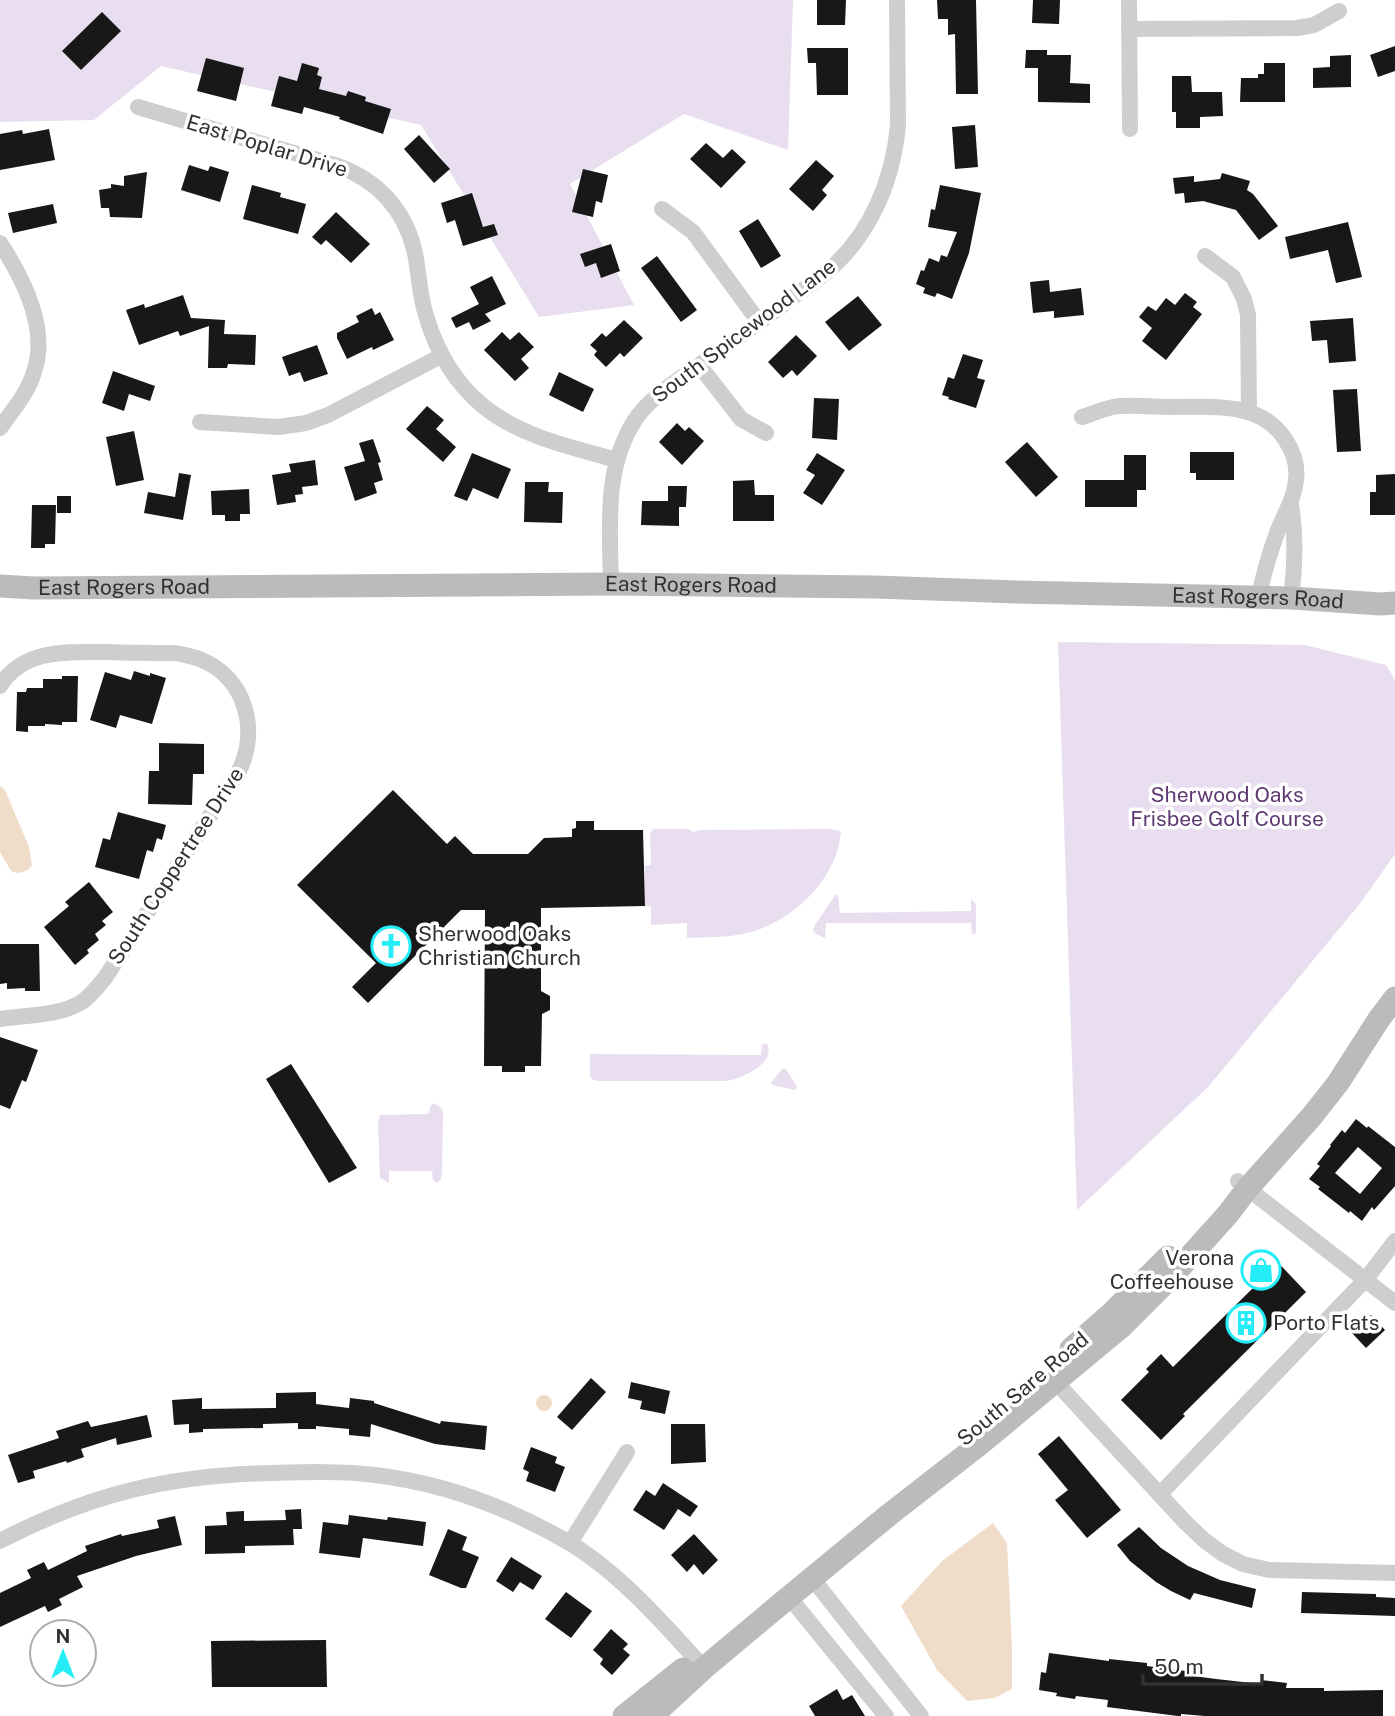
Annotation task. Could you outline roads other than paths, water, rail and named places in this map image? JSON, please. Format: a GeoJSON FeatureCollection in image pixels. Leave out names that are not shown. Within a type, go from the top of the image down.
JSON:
{"type":"FeatureCollection","features":[{"type":"Feature","properties":{"kind":"main road","name":"East Rogers Road"},"geometry":{"type":"LineString","coordinates":[[0,586],[33,588],[611,584],[874,587],[1291,598],[1390,606]]}},
{"type":"Feature","properties":{"kind":"main road","name":"South Sare Road"},"geometry":{"type":"LineString","coordinates":[[652,1716],[699,1663],[1112,1313],[1311,1116],[1338,1083],[1395,999]]}},
{"type":"Feature","properties":{"kind":"main road","name":"South Sare Road"},"geometry":{"type":"LineString","coordinates":[[624,1716],[789,1597],[1120,1328],[1228,1214],[1243,1185]]}},
{"type":"Feature","properties":{"kind":"street","name":"South Spicewood Lane"},"geometry":{"type":"LineString","coordinates":[[611,584],[611,501],[617,460],[630,429],[643,409],[836,263],[857,240],[878,205],[893,163],[898,132],[897,0]]}},
{"type":"Feature","properties":{"kind":"street"},"geometry":{"type":"LineString","coordinates":[[1129,0],[1130,129]]}},
{"type":"Feature","properties":{"kind":"street"},"geometry":{"type":"LineString","coordinates":[[1129,29],[1297,28],[1314,25],[1339,11]]}},
{"type":"Feature","properties":{"kind":"street","name":"East Poplar Drive"},"geometry":{"type":"LineString","coordinates":[[138,107],[338,166],[361,176],[375,186],[390,200],[406,225],[430,329],[441,356],[469,391],[483,406],[534,435],[617,460]]}},
{"type":"Feature","properties":{"kind":"street"},"geometry":{"type":"LineString","coordinates":[[662,209],[693,232],[759,323]]}},
{"type":"Feature","properties":{"kind":"street"},"geometry":{"type":"LineString","coordinates":[[0,243],[15,266],[26,291],[39,341],[34,373],[24,394],[0,428]]}},
{"type":"Feature","properties":{"kind":"street"},"geometry":{"type":"LineString","coordinates":[[1205,256],[1233,277],[1244,299],[1248,315],[1249,412]]}},
{"type":"Feature","properties":{"kind":"street"},"geometry":{"type":"LineString","coordinates":[[200,422],[279,427],[306,423],[328,415],[441,356]]}},
{"type":"Feature","properties":{"kind":"street"},"geometry":{"type":"LineString","coordinates":[[699,365],[741,419],[766,433]]}},
{"type":"Feature","properties":{"kind":"street"},"geometry":{"type":"LineString","coordinates":[[1082,417],[1114,407],[1226,407],[1264,418],[1280,432],[1294,457],[1297,478],[1291,505],[1279,528],[1263,576],[1259,597]]}},
{"type":"Feature","properties":{"kind":"street"},"geometry":{"type":"LineString","coordinates":[[1291,505],[1295,527],[1291,598]]}},
{"type":"Feature","properties":{"kind":"street","name":"South Coppertree Drive"},"geometry":{"type":"LineString","coordinates":[[0,686],[25,662],[50,653],[175,653],[202,660],[223,675],[242,700],[249,733],[248,747],[239,771],[96,989],[81,1002],[68,1008],[0,1019]]}},
{"type":"Feature","properties":{"kind":"street"},"geometry":{"type":"LineString","coordinates":[[1243,1185],[1395,1303]]}},
{"type":"Feature","properties":{"kind":"street"},"geometry":{"type":"LineString","coordinates":[[1160,1494],[1366,1279],[1395,1241]]}},
{"type":"Feature","properties":{"kind":"street"},"geometry":{"type":"LineString","coordinates":[[1056,1380],[1204,1540],[1223,1554],[1243,1564],[1269,1570],[1395,1573]]}},
{"type":"Feature","properties":{"kind":"street"},"geometry":{"type":"LineString","coordinates":[[570,1543],[627,1452]]}},
{"type":"Feature","properties":{"kind":"street"},"geometry":{"type":"LineString","coordinates":[[0,1541],[57,1513],[85,1503],[177,1480],[217,1475],[298,1472],[373,1475],[438,1487],[487,1503],[570,1543],[620,1582],[699,1663]]}},
{"type":"Feature","properties":{"kind":"street"},"geometry":{"type":"LineString","coordinates":[[812,1578],[921,1716]]}},
{"type":"Feature","properties":{"kind":"street"},"geometry":{"type":"LineString","coordinates":[[789,1597],[887,1716]]}},
{"type":"Feature","properties":{"kind":"place","name":"Sherwood Oaks Christian Church"},"geometry":{"type":"Point","coordinates":[391,946]}},
{"type":"Feature","properties":{"kind":"place","name":"Verona Coffeehouse"},"geometry":{"type":"Point","coordinates":[1261,1270]}},
{"type":"Feature","properties":{"kind":"place","name":"Porto Flats"},"geometry":{"type":"Point","coordinates":[1246,1323]}},
{"type":"Feature","properties":{"kind":"park label","name":"Sherwood Oaks Frisbee Golf Course"},"geometry":{"type":"Point","coordinates":[1227,807]}}]}
